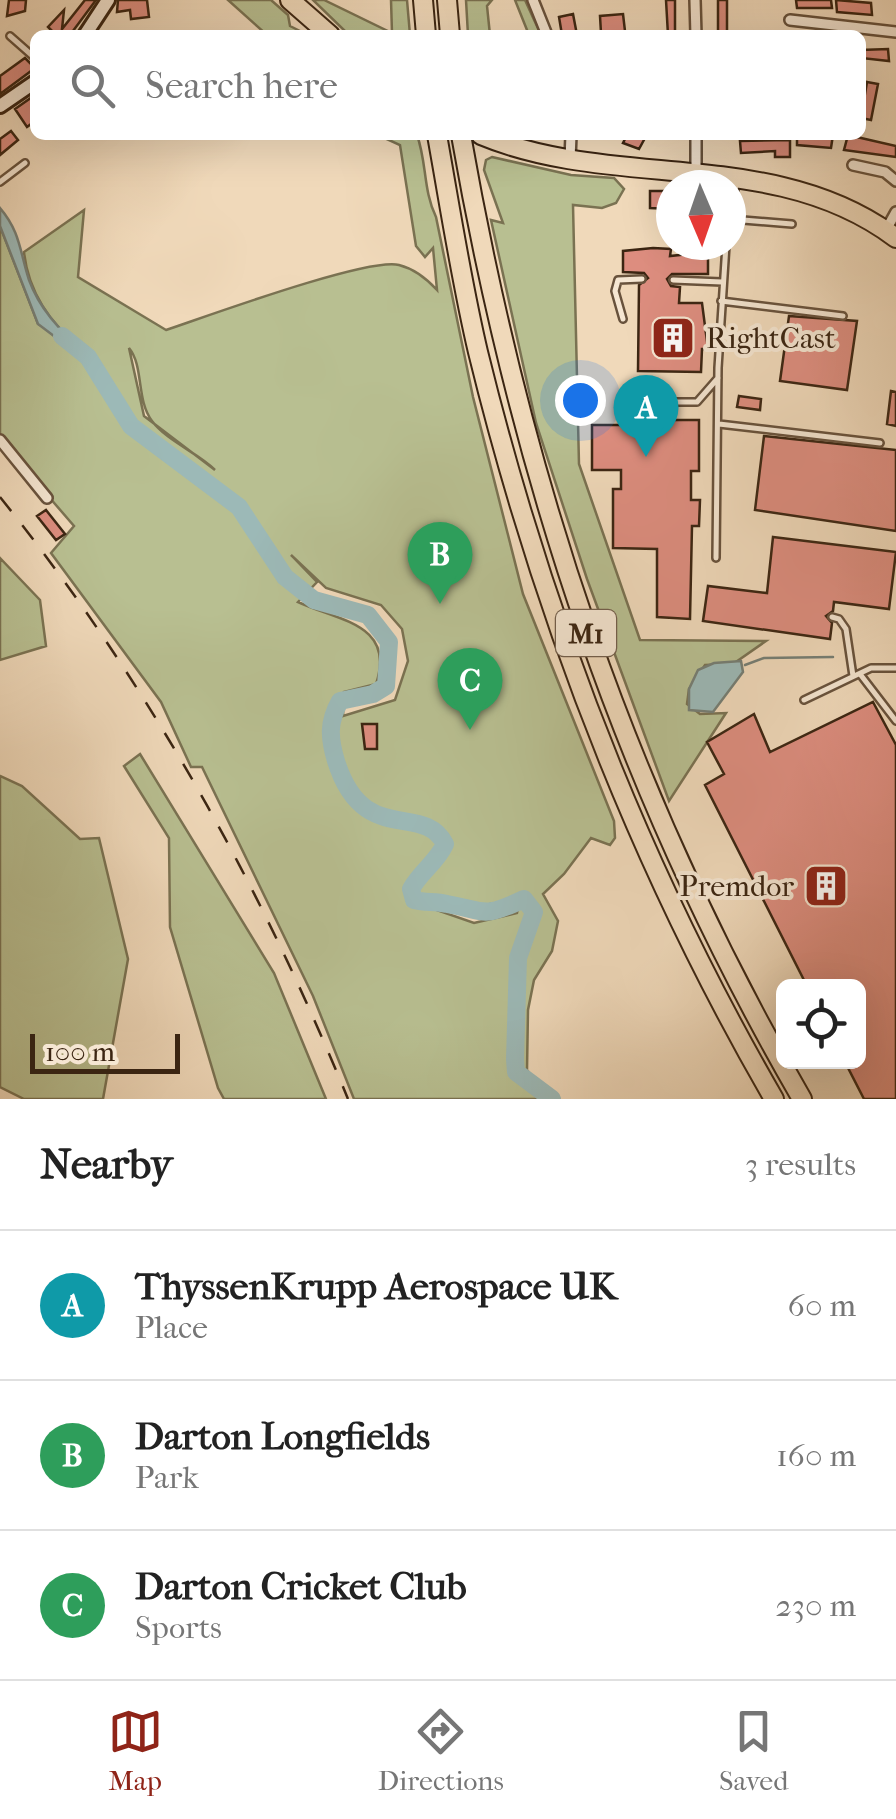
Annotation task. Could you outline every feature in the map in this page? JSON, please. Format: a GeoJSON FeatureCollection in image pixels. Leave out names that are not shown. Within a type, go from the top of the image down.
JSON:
{"type":"FeatureCollection","features":[{"type":"Feature","properties":{"kind":"highway"},"geometry":{"type":"LineString","coordinates":[[290,0],[324,30]]}},
{"type":"Feature","properties":{"kind":"highway"},"geometry":{"type":"LineString","coordinates":[[423,0],[426,30]]}},
{"type":"Feature","properties":{"kind":"highway"},"geometry":{"type":"LineString","coordinates":[[446,0],[449,30]]}},
{"type":"Feature","properties":{"kind":"highway","name":"M1"},"geometry":{"type":"LineString","coordinates":[[437,140],[478,349],[544,590],[656,874],[774,1099]]}},
{"type":"Feature","properties":{"kind":"highway","name":"M1"},"geometry":{"type":"LineString","coordinates":[[461,140],[505,358],[568,586],[680,866],[802,1099]]}},
{"type":"Feature","properties":{"kind":"highway"},"geometry":{"type":"LineString","coordinates":[[494,140],[569,161],[696,170]]}},
{"type":"Feature","properties":{"kind":"highway"},"geometry":{"type":"LineString","coordinates":[[746,178],[786,186],[891,234]]}},
{"type":"Feature","properties":{"kind":"main road"},"geometry":{"type":"LineString","coordinates":[[89,30],[108,0]]}},
{"type":"Feature","properties":{"kind":"main road"},"geometry":{"type":"LineString","coordinates":[[0,106],[30,85]]}},
{"type":"Feature","properties":{"kind":"street"},"geometry":{"type":"LineString","coordinates":[[533,0],[545,30]]}},
{"type":"Feature","properties":{"kind":"street"},"geometry":{"type":"LineString","coordinates":[[695,0],[696,30]]}},
{"type":"Feature","properties":{"kind":"street"},"geometry":{"type":"LineString","coordinates":[[790,20],[806,29],[836,30]]}},
{"type":"Feature","properties":{"kind":"street"},"geometry":{"type":"LineString","coordinates":[[866,31],[896,32]]}},
{"type":"Feature","properties":{"kind":"street"},"geometry":{"type":"LineString","coordinates":[[569,161],[571,140]]}},
{"type":"Feature","properties":{"kind":"street"},"geometry":{"type":"LineString","coordinates":[[696,140],[696,170]]}},
{"type":"Feature","properties":{"kind":"street"},"geometry":{"type":"LineString","coordinates":[[853,164],[885,172],[896,181]]}},
{"type":"Feature","properties":{"kind":"street"},"geometry":{"type":"LineString","coordinates":[[891,234],[896,212]]}},
{"type":"Feature","properties":{"kind":"street"},"geometry":{"type":"LineString","coordinates":[[0,440],[42,495]]}},
{"type":"Feature","properties":{"kind":"lane"},"geometry":{"type":"LineString","coordinates":[[10,36],[30,54]]}},
{"type":"Feature","properties":{"kind":"lane"},"geometry":{"type":"LineString","coordinates":[[0,182],[24,163]]}},
{"type":"Feature","properties":{"kind":"lane"},"geometry":{"type":"LineString","coordinates":[[746,217],[792,224]]}},
{"type":"Feature","properties":{"kind":"lane"},"geometry":{"type":"LineString","coordinates":[[716,558],[720,301],[724,260]]}},
{"type":"Feature","properties":{"kind":"lane"},"geometry":{"type":"LineString","coordinates":[[623,319],[614,291],[618,280],[642,278]]}},
{"type":"Feature","properties":{"kind":"lane"},"geometry":{"type":"LineString","coordinates":[[673,280],[722,282]]}},
{"type":"Feature","properties":{"kind":"lane"},"geometry":{"type":"LineString","coordinates":[[720,301],[843,316]]}},
{"type":"Feature","properties":{"kind":"lane"},"geometry":{"type":"LineString","coordinates":[[648,402],[697,402],[718,378]]}},
{"type":"Feature","properties":{"kind":"lane"},"geometry":{"type":"LineString","coordinates":[[717,424],[880,443]]}},
{"type":"Feature","properties":{"kind":"lane"},"geometry":{"type":"LineString","coordinates":[[832,618],[839,618],[846,629],[857,675],[887,704],[896,721]]}},
{"type":"Feature","properties":{"kind":"lane"},"geometry":{"type":"LineString","coordinates":[[804,700],[857,675],[884,666],[896,668]]}},
{"type":"Feature","properties":{"kind":"lane"},"geometry":{"type":"LineString","coordinates":[[887,704],[896,698]]}},
{"type":"Feature","properties":{"kind":"green space"},"geometry":{"type":"Polygon","coordinates":[[[228,0],[271,0],[288,15],[290,26],[298,30],[261,30],[228,0]]]}},
{"type":"Feature","properties":{"kind":"green space"},"geometry":{"type":"Polygon","coordinates":[[[313,0],[324,0],[386,30],[344,30],[313,0]]]}},
{"type":"Feature","properties":{"kind":"green space"},"geometry":{"type":"Polygon","coordinates":[[[391,0],[407,0],[410,30],[392,30],[391,0]]]}},
{"type":"Feature","properties":{"kind":"green space"},"geometry":{"type":"Polygon","coordinates":[[[466,0],[492,0],[487,6],[489,30],[468,30],[466,0]]]}},
{"type":"Feature","properties":{"kind":"green space"},"geometry":{"type":"Polygon","coordinates":[[[515,0],[525,0],[539,30],[527,30],[515,0]]]}},
{"type":"Feature","properties":{"kind":"green space"},"geometry":{"type":"Polygon","coordinates":[[[389,140],[418,140],[473,397],[523,594],[614,821],[615,838],[610,845],[591,838],[543,894],[558,921],[552,951],[534,980],[528,1010],[527,1070],[549,1099],[354,1099],[313,996],[202,767],[191,767],[161,702],[51,553],[74,526],[0,440],[0,226],[38,324],[81,348],[42,306],[30,280],[24,252],[84,210],[78,277],[166,330],[322,279],[382,265],[410,269],[437,290],[433,248],[425,257],[416,246],[400,145],[389,140]],[[129,348],[144,416],[155,424],[147,413],[137,364],[129,348]],[[291,555],[317,582],[298,602],[360,628],[378,649],[376,684],[344,692],[343,716],[395,700],[408,661],[402,629],[381,605],[326,588],[291,555]],[[521,896],[483,904],[424,899],[428,907],[474,923],[517,913],[521,896]]]}},
{"type":"Feature","properties":{"kind":"green space"},"geometry":{"type":"Polygon","coordinates":[[[492,157],[571,175],[614,178],[624,189],[616,203],[602,208],[573,205],[579,464],[640,640],[766,641],[733,664],[705,665],[689,689],[687,704],[700,714],[726,713],[669,801],[587,579],[536,423],[491,220],[503,223],[484,170],[486,160],[492,157]]]}},
{"type":"Feature","properties":{"kind":"green space"},"geometry":{"type":"Polygon","coordinates":[[[0,558],[40,600],[46,646],[0,660],[0,558]]]}},
{"type":"Feature","properties":{"kind":"green space"},"geometry":{"type":"Polygon","coordinates":[[[140,754],[274,973],[326,1099],[224,1099],[218,1088],[170,927],[169,838],[124,766],[140,754]]]}},
{"type":"Feature","properties":{"kind":"green space"},"geometry":{"type":"Polygon","coordinates":[[[0,776],[22,786],[80,839],[99,838],[128,959],[103,1099],[24,1099],[0,1087],[0,776]]]}},
{"type":"Feature","properties":{"kind":"water"},"geometry":{"type":"Polygon","coordinates":[[[0,208],[16,234],[38,300],[82,348],[79,355],[38,324],[0,226],[0,208]]]}},
{"type":"Feature","properties":{"kind":"water"},"geometry":{"type":"Polygon","coordinates":[[[741,661],[743,672],[713,712],[689,710],[689,689],[698,670],[714,663],[741,661]]]}},
{"type":"Feature","properties":{"kind":"building"},"geometry":{"type":"Polygon","coordinates":[[[9,0],[26,0],[25,11],[7,16],[9,0]]]}},
{"type":"Feature","properties":{"kind":"building"},"geometry":{"type":"Polygon","coordinates":[[[85,0],[96,0],[74,30],[51,30],[48,27],[64,10],[62,29],[85,0]]]}},
{"type":"Feature","properties":{"kind":"building"},"geometry":{"type":"Polygon","coordinates":[[[118,0],[147,0],[149,17],[131,19],[130,10],[117,12],[118,0]]]}},
{"type":"Feature","properties":{"kind":"building"},"geometry":{"type":"Polygon","coordinates":[[[666,0],[675,0],[675,30],[668,30],[666,0]]]}},
{"type":"Feature","properties":{"kind":"building"},"geometry":{"type":"Polygon","coordinates":[[[718,0],[727,0],[727,30],[718,30],[718,0]]]}},
{"type":"Feature","properties":{"kind":"building"},"geometry":{"type":"Polygon","coordinates":[[[796,0],[831,0],[832,8],[797,8],[796,0]]]}},
{"type":"Feature","properties":{"kind":"building"},"geometry":{"type":"Polygon","coordinates":[[[836,0],[871,3],[872,15],[837,12],[836,0]]]}},
{"type":"Feature","properties":{"kind":"building"},"geometry":{"type":"Polygon","coordinates":[[[573,14],[576,30],[561,30],[559,17],[573,14]]]}},
{"type":"Feature","properties":{"kind":"building"},"geometry":{"type":"Polygon","coordinates":[[[623,14],[625,30],[601,30],[600,16],[623,14]]]}},
{"type":"Feature","properties":{"kind":"building"},"geometry":{"type":"Polygon","coordinates":[[[888,49],[889,61],[866,59],[866,50],[888,49]]]}},
{"type":"Feature","properties":{"kind":"building"},"geometry":{"type":"Polygon","coordinates":[[[25,58],[30,63],[30,72],[0,94],[0,76],[25,58]]]}},
{"type":"Feature","properties":{"kind":"building"},"geometry":{"type":"Polygon","coordinates":[[[867,82],[878,84],[871,120],[866,119],[867,82]]]}},
{"type":"Feature","properties":{"kind":"building"},"geometry":{"type":"Polygon","coordinates":[[[30,98],[30,125],[27,127],[15,109],[30,98]]]}},
{"type":"Feature","properties":{"kind":"building"},"geometry":{"type":"Polygon","coordinates":[[[11,131],[18,140],[0,155],[0,139],[11,131]]]}},
{"type":"Feature","properties":{"kind":"building"},"geometry":{"type":"Polygon","coordinates":[[[866,139],[896,146],[896,157],[844,150],[847,140],[866,139]]]}},
{"type":"Feature","properties":{"kind":"building"},"geometry":{"type":"Polygon","coordinates":[[[624,140],[644,140],[639,149],[623,143],[624,140]]]}},
{"type":"Feature","properties":{"kind":"building"},"geometry":{"type":"Polygon","coordinates":[[[790,140],[790,157],[775,157],[775,151],[741,153],[740,141],[790,140]]]}},
{"type":"Feature","properties":{"kind":"building"},"geometry":{"type":"Polygon","coordinates":[[[797,140],[832,140],[831,148],[797,145],[797,140]]]}},
{"type":"Feature","properties":{"kind":"building"},"geometry":{"type":"Polygon","coordinates":[[[650,191],[656,191],[656,208],[650,208],[650,191]]]}},
{"type":"Feature","properties":{"kind":"building","name":"RightCast"},"geometry":{"type":"Polygon","coordinates":[[[656,248],[656,260],[708,260],[708,274],[672,274],[667,279],[671,286],[680,287],[679,303],[702,303],[708,349],[702,349],[701,372],[638,371],[639,285],[648,278],[644,273],[623,272],[623,251],[656,248]]]}},
{"type":"Feature","properties":{"kind":"building","name":"RightCast"},"geometry":{"type":"Polygon","coordinates":[[[789,316],[857,321],[847,390],[780,381],[789,316]]]}},
{"type":"Feature","properties":{"kind":"building"},"geometry":{"type":"Polygon","coordinates":[[[891,391],[896,392],[896,426],[887,424],[891,391]]]}},
{"type":"Feature","properties":{"kind":"building"},"geometry":{"type":"Polygon","coordinates":[[[739,396],[761,399],[760,410],[737,407],[739,396]]]}},
{"type":"Feature","properties":{"kind":"building"},"geometry":{"type":"Polygon","coordinates":[[[666,420],[699,420],[699,471],[691,471],[691,500],[700,500],[699,526],[692,526],[690,619],[657,617],[657,549],[613,548],[613,489],[621,489],[621,470],[592,470],[592,425],[666,425],[666,420]]]}},
{"type":"Feature","properties":{"kind":"building"},"geometry":{"type":"Polygon","coordinates":[[[764,436],[896,450],[896,531],[755,510],[764,436]]]}},
{"type":"Feature","properties":{"kind":"building"},"geometry":{"type":"Polygon","coordinates":[[[46,510],[65,534],[56,540],[37,516],[46,510]]]}},
{"type":"Feature","properties":{"kind":"building"},"geometry":{"type":"Polygon","coordinates":[[[773,537],[896,552],[889,609],[834,602],[833,611],[826,616],[832,623],[830,639],[703,621],[708,586],[767,593],[773,537]]]}},
{"type":"Feature","properties":{"kind":"building","name":"Premdor"},"geometry":{"type":"Polygon","coordinates":[[[873,702],[896,745],[896,1099],[864,1099],[849,1069],[866,1069],[866,979],[803,979],[705,785],[724,774],[707,742],[754,714],[770,752],[873,702]]]}},
{"type":"Feature","properties":{"kind":"building"},"geometry":{"type":"Polygon","coordinates":[[[362,724],[377,724],[377,749],[365,749],[362,724]]]}},
{"type":"Feature","properties":{"kind":"waterway"},"geometry":{"type":"LineString","coordinates":[[62,336],[88,357],[131,426],[239,507],[285,577],[314,600],[368,615],[389,642],[386,686],[373,694],[340,701],[336,709],[331,730],[336,761],[361,805],[392,819],[422,825],[445,844],[411,889],[414,900],[484,912],[524,899],[534,912],[518,958],[516,1072],[552,1099]]}},
{"type":"Feature","properties":{"kind":"waterway"},"geometry":{"type":"LineString","coordinates":[[745,665],[764,658],[833,657]]}},
{"type":"Feature","properties":{"kind":"railway"},"geometry":{"type":"LineString","coordinates":[[0,497],[104,638],[196,786],[277,940],[348,1099]]}},
{"type":"Feature","properties":{"kind":"place","name":"RightCast"},"geometry":{"type":"Point","coordinates":[673,338]}},
{"type":"Feature","properties":{"kind":"place","name":"ThyssenKrupp Aerospace UK"},"geometry":{"type":"Point","coordinates":[646,457]}},
{"type":"Feature","properties":{"kind":"place","name":"Darton Longfields"},"geometry":{"type":"Point","coordinates":[440,604]}},
{"type":"Feature","properties":{"kind":"place","name":"Darton Cricket Club"},"geometry":{"type":"Point","coordinates":[470,730]}},
{"type":"Feature","properties":{"kind":"place","name":"Premdor"},"geometry":{"type":"Point","coordinates":[826,886]}}]}
